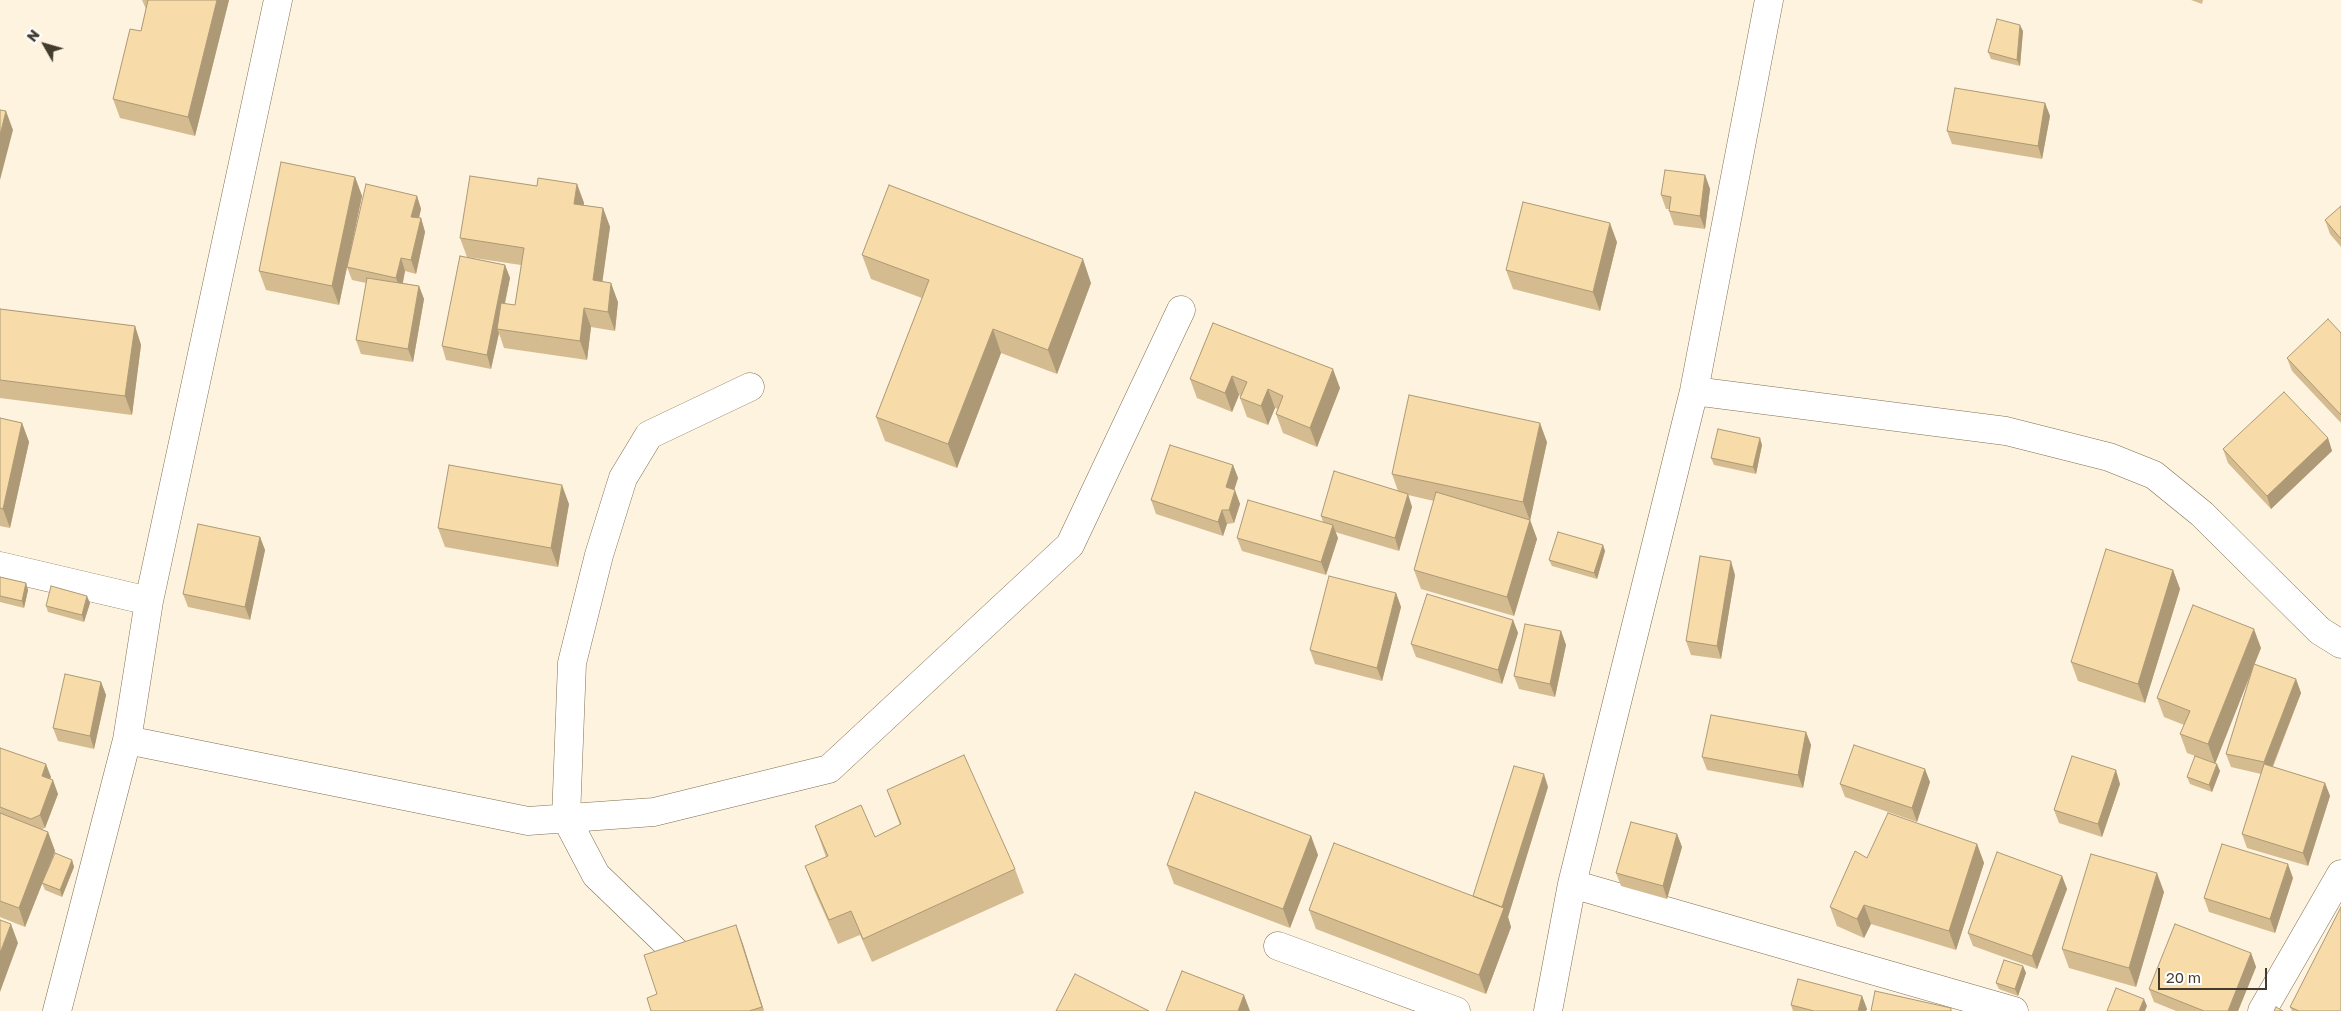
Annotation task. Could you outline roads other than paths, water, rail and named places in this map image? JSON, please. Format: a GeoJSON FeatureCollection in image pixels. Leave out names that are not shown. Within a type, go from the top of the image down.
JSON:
{"type":"FeatureCollection","features":[{"type":"Feature","properties":{"kind":"street"},"geometry":{"type":"LineString","coordinates":[[57,1011],[127,740],[149,601],[278,0]]}},
{"type":"Feature","properties":{"kind":"street"},"geometry":{"type":"LineString","coordinates":[[1548,1011],[1572,884],[1694,391],[1769,0]]}},
{"type":"Feature","properties":{"kind":"street"},"geometry":{"type":"LineString","coordinates":[[127,740],[528,821],[654,812],[829,769],[1070,545],[1180,310]]}},
{"type":"Feature","properties":{"kind":"street"},"geometry":{"type":"LineString","coordinates":[[679,956],[596,875],[566,818],[572,663],[599,555],[623,478],[649,435],[750,387]]}},
{"type":"Feature","properties":{"kind":"street"},"geometry":{"type":"LineString","coordinates":[[1694,391],[2006,431],[2109,458],[2154,475],[2202,514],[2320,631],[2341,644]]}},
{"type":"Feature","properties":{"kind":"street"},"geometry":{"type":"LineString","coordinates":[[0,566],[149,601]]}},
{"type":"Feature","properties":{"kind":"street"},"geometry":{"type":"LineString","coordinates":[[2262,1011],[2341,874]]}},
{"type":"Feature","properties":{"kind":"street"},"geometry":{"type":"LineString","coordinates":[[1572,884],[2014,1011]]}},
{"type":"Feature","properties":{"kind":"street"},"geometry":{"type":"LineString","coordinates":[[1278,946],[1456,1011]]}}]}
